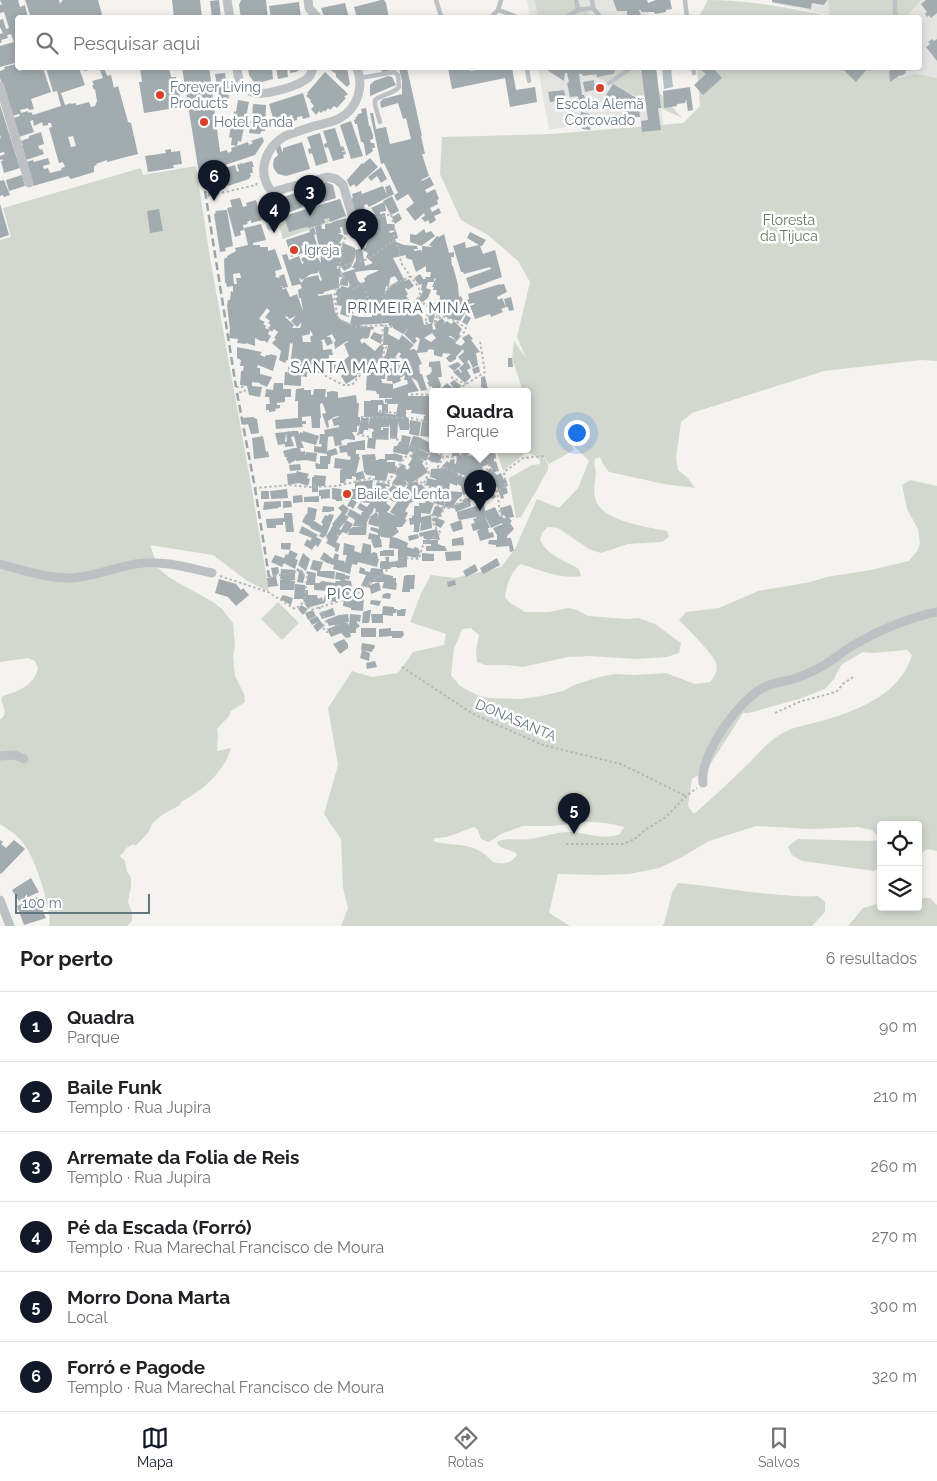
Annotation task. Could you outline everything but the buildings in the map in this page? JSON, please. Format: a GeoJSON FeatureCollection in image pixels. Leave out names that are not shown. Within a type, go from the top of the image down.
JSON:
{"type":"FeatureCollection","features":[{"type":"Feature","properties":{"kind":"street"},"geometry":{"type":"LineString","coordinates":[[227,0],[230,15]]}},
{"type":"Feature","properties":{"kind":"street"},"geometry":{"type":"LineString","coordinates":[[237,70],[242,86],[251,92],[262,93],[303,81],[310,75],[312,70]]}},
{"type":"Feature","properties":{"kind":"street"},"geometry":{"type":"LineString","coordinates":[[272,192],[266,183],[263,167],[269,151],[278,140],[285,136],[333,121],[348,112],[356,102],[359,94],[361,84],[358,70]]}},
{"type":"Feature","properties":{"kind":"street"},"geometry":{"type":"LineString","coordinates":[[0,86],[29,183]]}},
{"type":"Feature","properties":{"kind":"street"},"geometry":{"type":"LineString","coordinates":[[272,192],[327,177],[336,179],[344,185],[359,238]]}},
{"type":"Feature","properties":{"kind":"street"},"geometry":{"type":"LineString","coordinates":[[271,226],[267,209],[272,192]]}},
{"type":"Feature","properties":{"kind":"street"},"geometry":{"type":"LineString","coordinates":[[0,564],[43,575],[71,578],[142,563],[166,563],[212,573]]}},
{"type":"Feature","properties":{"kind":"street"},"geometry":{"type":"LineString","coordinates":[[703,783],[702,775],[716,740],[744,701],[753,694],[766,686],[798,678],[822,666],[852,646],[898,623],[937,612]]}},
{"type":"Feature","properties":{"kind":"street"},"geometry":{"type":"LineString","coordinates":[[0,756],[15,755],[24,758]]}},
{"type":"Feature","properties":{"kind":"street"},"geometry":{"type":"LineString","coordinates":[[0,900],[10,926]]}},
{"type":"Feature","properties":{"kind":"lane"},"geometry":{"type":"LineString","coordinates":[[436,0],[442,15]]}},
{"type":"Feature","properties":{"kind":"lane"},"geometry":{"type":"LineString","coordinates":[[493,15],[498,10],[501,0]]}},
{"type":"Feature","properties":{"kind":"lane"},"geometry":{"type":"LineString","coordinates":[[576,0],[578,10]]}},
{"type":"Feature","properties":{"kind":"lane"},"geometry":{"type":"LineString","coordinates":[[592,0],[593,8],[599,15]]}},
{"type":"Feature","properties":{"kind":"lane"},"geometry":{"type":"LineString","coordinates":[[685,0],[688,15]]}},
{"type":"Feature","properties":{"kind":"lane"},"geometry":{"type":"LineString","coordinates":[[895,0],[896,15]]}},
{"type":"Feature","properties":{"kind":"lane"},"geometry":{"type":"LineString","coordinates":[[570,15],[578,10],[593,8]]}},
{"type":"Feature","properties":{"kind":"lane"},"geometry":{"type":"LineString","coordinates":[[498,10],[512,15]]}},
{"type":"Feature","properties":{"kind":"lane"},"geometry":{"type":"LineString","coordinates":[[527,70],[529,81]]}},
{"type":"Feature","properties":{"kind":"lane"},"geometry":{"type":"LineString","coordinates":[[609,83],[627,70]]}},
{"type":"Feature","properties":{"kind":"lane"},"geometry":{"type":"LineString","coordinates":[[360,78],[394,72],[398,75],[399,87],[397,90],[380,96],[375,100],[380,122]]}},
{"type":"Feature","properties":{"kind":"path"},"geometry":{"type":"LineString","coordinates":[[205,191],[208,196],[256,185],[263,167]]}},
{"type":"Feature","properties":{"kind":"path"},"geometry":{"type":"LineString","coordinates":[[324,371],[324,375],[343,385],[352,384],[361,374],[380,371],[386,346],[382,345],[383,325],[380,307],[372,305],[363,283],[354,289],[342,277],[339,269],[344,240],[354,221],[363,222],[391,214],[395,230],[393,241],[368,259],[340,267]]}},
{"type":"Feature","properties":{"kind":"path"},"geometry":{"type":"LineString","coordinates":[[393,241],[399,247],[401,263],[419,288],[420,294],[414,304],[417,308],[425,303],[437,316],[434,323]]}},
{"type":"Feature","properties":{"kind":"path"},"geometry":{"type":"LineString","coordinates":[[376,306],[389,287],[411,276]]}},
{"type":"Feature","properties":{"kind":"path"},"geometry":{"type":"LineString","coordinates":[[342,277],[334,297],[338,319],[357,327],[383,325],[392,327]]}},
{"type":"Feature","properties":{"kind":"path"},"geometry":{"type":"LineString","coordinates":[[429,309],[425,323],[434,323],[442,316],[454,320],[466,328],[462,336]]}},
{"type":"Feature","properties":{"kind":"path"},"geometry":{"type":"LineString","coordinates":[[460,388],[485,372],[480,342]]}},
{"type":"Feature","properties":{"kind":"path"},"geometry":{"type":"LineString","coordinates":[[451,377],[466,384]]}},
{"type":"Feature","properties":{"kind":"path"},"geometry":{"type":"LineString","coordinates":[[236,388],[243,387],[244,391],[237,393]]}},
{"type":"Feature","properties":{"kind":"path"},"geometry":{"type":"LineString","coordinates":[[411,395],[429,394]]}},
{"type":"Feature","properties":{"kind":"path"},"geometry":{"type":"LineString","coordinates":[[379,411],[395,413],[397,419]]}},
{"type":"Feature","properties":{"kind":"path"},"geometry":{"type":"LineString","coordinates":[[361,417],[411,418],[429,422]]}},
{"type":"Feature","properties":{"kind":"path"},"geometry":{"type":"LineString","coordinates":[[357,434],[378,440],[394,438],[430,454],[427,460],[429,472],[424,483]]}},
{"type":"Feature","properties":{"kind":"path"},"geometry":{"type":"LineString","coordinates":[[388,482],[405,457],[410,456],[417,448]]}},
{"type":"Feature","properties":{"kind":"path"},"geometry":{"type":"LineString","coordinates":[[439,453],[443,457],[467,456],[474,453]]}},
{"type":"Feature","properties":{"kind":"path"},"geometry":{"type":"LineString","coordinates":[[484,475],[490,466],[486,453]]}},
{"type":"Feature","properties":{"kind":"path"},"geometry":{"type":"LineString","coordinates":[[484,475],[489,487],[494,491],[506,487],[504,472],[523,458],[544,456]]}},
{"type":"Feature","properties":{"kind":"path"},"geometry":{"type":"LineString","coordinates":[[443,457],[438,467],[449,469],[466,477],[476,473],[484,475]]}},
{"type":"Feature","properties":{"kind":"path"},"geometry":{"type":"LineString","coordinates":[[466,477],[470,497]]}},
{"type":"Feature","properties":{"kind":"path"},"geometry":{"type":"LineString","coordinates":[[255,488],[290,485],[337,486],[371,478],[408,486],[418,480],[433,489],[431,503],[444,508],[453,508],[461,500],[482,495],[489,487]]}},
{"type":"Feature","properties":{"kind":"path"},"geometry":{"type":"LineString","coordinates":[[497,490],[500,514],[505,519]]}},
{"type":"Feature","properties":{"kind":"path"},"geometry":{"type":"LineString","coordinates":[[269,577],[300,571],[307,577],[304,602],[311,610],[353,597],[402,558],[419,559],[423,545],[441,533],[434,526],[432,515],[440,518],[446,495],[433,493]]}},
{"type":"Feature","properties":{"kind":"path"},"geometry":{"type":"LineString","coordinates":[[212,573],[268,592],[294,609],[304,602]]}},
{"type":"Feature","properties":{"kind":"path"},"geometry":{"type":"LineString","coordinates":[[319,607],[326,620],[326,623],[322,626],[323,628],[326,632],[333,631]]}},
{"type":"Feature","properties":{"kind":"path","name":"DONASANTA"},"geometry":{"type":"LineString","coordinates":[[402,667],[473,714],[543,745],[621,764],[686,796]]}},
{"type":"Feature","properties":{"kind":"path"},"geometry":{"type":"LineString","coordinates":[[774,713],[799,702],[836,692],[844,683],[855,676]]}},
{"type":"Feature","properties":{"kind":"path"},"geometry":{"type":"LineString","coordinates":[[566,844],[623,844],[635,839],[666,817],[686,796],[703,783]]}},
{"type":"Feature","properties":{"kind":"shaded area"},"geometry":{"type":"Polygon","coordinates":[[[527,0],[647,0],[649,15],[530,15],[527,0]]]}},
{"type":"Feature","properties":{"kind":"shaded area"},"geometry":{"type":"Polygon","coordinates":[[[772,0],[937,0],[937,111],[840,70],[922,70],[922,15],[829,15],[772,3],[772,0]]]}},
{"type":"Feature","properties":{"kind":"shaded area","name":"Escola Alemã Corcovado"},"geometry":{"type":"Polygon","coordinates":[[[538,70],[656,70],[664,129],[642,132],[640,117],[549,130],[538,70]]]}},
{"type":"Feature","properties":{"kind":"shaded area"},"geometry":{"type":"Polygon","coordinates":[[[662,70],[671,70],[673,87],[664,89],[662,70]]]}},
{"type":"Feature","properties":{"kind":"green space"},"geometry":{"type":"Polygon","coordinates":[[[535,0],[576,0],[590,15],[538,15],[535,0]]]}},
{"type":"Feature","properties":{"kind":"green space"},"geometry":{"type":"Polygon","coordinates":[[[708,0],[723,0],[784,7],[825,15],[700,15],[708,0]]]}},
{"type":"Feature","properties":{"kind":"green space"},"geometry":{"type":"Polygon","coordinates":[[[828,0],[921,0],[908,15],[830,15],[828,0]]]}},
{"type":"Feature","properties":{"kind":"green space"},"geometry":{"type":"Polygon","coordinates":[[[581,70],[639,70],[682,118],[581,70]]]}},
{"type":"Feature","properties":{"kind":"green space","name":"Floresta da Tijuca"},"geometry":{"type":"Polygon","coordinates":[[[697,70],[887,70],[900,78],[916,74],[937,78],[937,361],[921,360],[824,371],[692,413],[681,422],[676,458],[678,470],[688,478],[695,488],[664,484],[609,472],[600,457],[595,459],[594,492],[599,506],[625,522],[667,531],[669,537],[662,542],[628,544],[601,553],[589,549],[558,528],[548,527],[542,533],[540,540],[543,545],[557,557],[579,569],[581,576],[566,577],[520,564],[510,579],[505,597],[509,602],[525,612],[549,612],[568,608],[588,616],[639,618],[655,624],[681,643],[679,653],[667,657],[636,659],[590,656],[568,657],[523,667],[486,665],[477,662],[476,650],[479,635],[471,628],[462,629],[454,649],[451,675],[460,686],[477,695],[488,698],[521,699],[563,691],[574,685],[616,674],[666,673],[695,684],[710,682],[716,673],[716,663],[679,620],[686,612],[719,608],[758,591],[909,561],[920,544],[918,529],[907,509],[902,485],[910,480],[937,486],[937,851],[927,849],[922,853],[922,821],[877,821],[877,835],[872,830],[857,827],[810,829],[756,826],[709,841],[659,868],[629,874],[558,874],[549,913],[570,926],[341,926],[348,908],[343,888],[341,839],[324,814],[338,765],[328,708],[352,671],[372,677],[398,673],[413,652],[444,645],[446,634],[410,622],[422,591],[431,575],[455,578],[501,567],[515,549],[537,499],[559,508],[578,488],[589,461],[569,441],[574,450],[549,464],[542,453],[548,464],[548,470],[521,517],[516,518],[509,478],[532,465],[540,464],[540,460],[530,453],[531,388],[522,388],[512,358],[514,341],[526,358],[517,337],[530,282],[518,261],[488,235],[461,220],[440,174],[442,137],[552,134],[683,123],[700,106],[697,70]],[[907,650],[863,652],[841,665],[834,679],[825,689],[802,698],[743,713],[706,771],[692,779],[688,806],[694,814],[767,745],[783,733],[793,728],[821,721],[863,706],[888,690],[906,669],[912,655],[907,650]],[[585,822],[551,826],[523,826],[501,834],[489,842],[481,839],[478,830],[474,827],[447,837],[435,838],[433,841],[474,848],[493,862],[504,863],[513,859],[517,854],[499,846],[497,844],[498,841],[530,839],[567,832],[596,836],[614,836],[620,834],[624,827],[585,822]]]}},
{"type":"Feature","properties":{"kind":"green space"},"geometry":{"type":"Polygon","coordinates":[[[196,166],[210,258],[269,592],[246,580],[213,555],[150,545],[158,568],[170,578],[213,602],[222,609],[233,623],[235,676],[244,694],[245,702],[231,711],[217,729],[217,751],[231,748],[218,773],[204,787],[156,820],[139,843],[126,848],[120,856],[125,861],[127,872],[131,877],[128,902],[132,912],[132,921],[127,926],[49,926],[50,919],[46,898],[30,853],[18,837],[0,824],[0,720],[5,713],[1,699],[3,696],[25,687],[33,679],[38,668],[35,661],[28,658],[0,662],[0,240],[11,237],[3,208],[141,168],[143,175],[196,166]]]}},
{"type":"Feature","properties":{"kind":"green space"},"geometry":{"type":"Polygon","coordinates":[[[340,199],[346,216],[283,239],[277,219],[340,199]]]}},
{"type":"Feature","properties":{"kind":"green space","name":"Floresta da Tijuca"},"geometry":{"type":"Polygon","coordinates":[[[497,453],[530,453],[524,454],[503,471],[497,453]]]}},
{"type":"Feature","properties":{"kind":"green space"},"geometry":{"type":"Polygon","coordinates":[[[278,602],[299,623],[282,640],[261,619],[278,602]]]}},
{"type":"Feature","properties":{"kind":"green space"},"geometry":{"type":"Polygon","coordinates":[[[798,839],[877,840],[877,870],[874,871],[802,861],[792,855],[788,847],[798,839]]]}},
{"type":"Feature","properties":{"kind":"green space"},"geometry":{"type":"Polygon","coordinates":[[[678,883],[770,894],[818,896],[825,902],[825,912],[812,926],[662,926],[672,893],[678,883]]]}},
{"type":"Feature","properties":{"kind":"green space"},"geometry":{"type":"Polygon","coordinates":[[[922,898],[930,898],[937,905],[937,926],[848,926],[863,908],[877,904],[877,911],[922,911],[922,898]]]}},
{"type":"Feature","properties":{"kind":"railway"},"geometry":{"type":"LineString","coordinates":[[205,191],[236,387]]}},
{"type":"Feature","properties":{"kind":"railway"},"geometry":{"type":"LineString","coordinates":[[237,393],[269,577]]}},
{"type":"Feature","properties":{"kind":"place","name":"Escola Alemã Corcovado"},"geometry":{"type":"Point","coordinates":[600,88]}},
{"type":"Feature","properties":{"kind":"place","name":"Forever Living Products"},"geometry":{"type":"Point","coordinates":[160,95]}},
{"type":"Feature","properties":{"kind":"place","name":"Hotel Panda"},"geometry":{"type":"Point","coordinates":[204,122]}},
{"type":"Feature","properties":{"kind":"place","name":"Forró e Pagode"},"geometry":{"type":"Point","coordinates":[214,201]}},
{"type":"Feature","properties":{"kind":"place","name":"Arremate da Folia de Reis"},"geometry":{"type":"Point","coordinates":[310,216]}},
{"type":"Feature","properties":{"kind":"place","name":"Pé da Escada (Forró)"},"geometry":{"type":"Point","coordinates":[274,233]}},
{"type":"Feature","properties":{"kind":"place","name":"Igreja"},"geometry":{"type":"Point","coordinates":[294,250]}},
{"type":"Feature","properties":{"kind":"place","name":"Baile Funk"},"geometry":{"type":"Point","coordinates":[362,250]}},
{"type":"Feature","properties":{"kind":"place","name":"Baile de Lenta"},"geometry":{"type":"Point","coordinates":[347,494]}},
{"type":"Feature","properties":{"kind":"place","name":"Quadra"},"geometry":{"type":"Point","coordinates":[480,511]}},
{"type":"Feature","properties":{"kind":"place","name":"Morro Dona Marta"},"geometry":{"type":"Point","coordinates":[574,834]}},
{"type":"Feature","properties":{"kind":"district","name":"PRIMEIRA MINA"},"geometry":{"type":"Point","coordinates":[409,308]}},
{"type":"Feature","properties":{"kind":"district","name":"SANTA MARTA"},"geometry":{"type":"Point","coordinates":[351,367]}},
{"type":"Feature","properties":{"kind":"district","name":"PICO"},"geometry":{"type":"Point","coordinates":[346,594]}}]}
